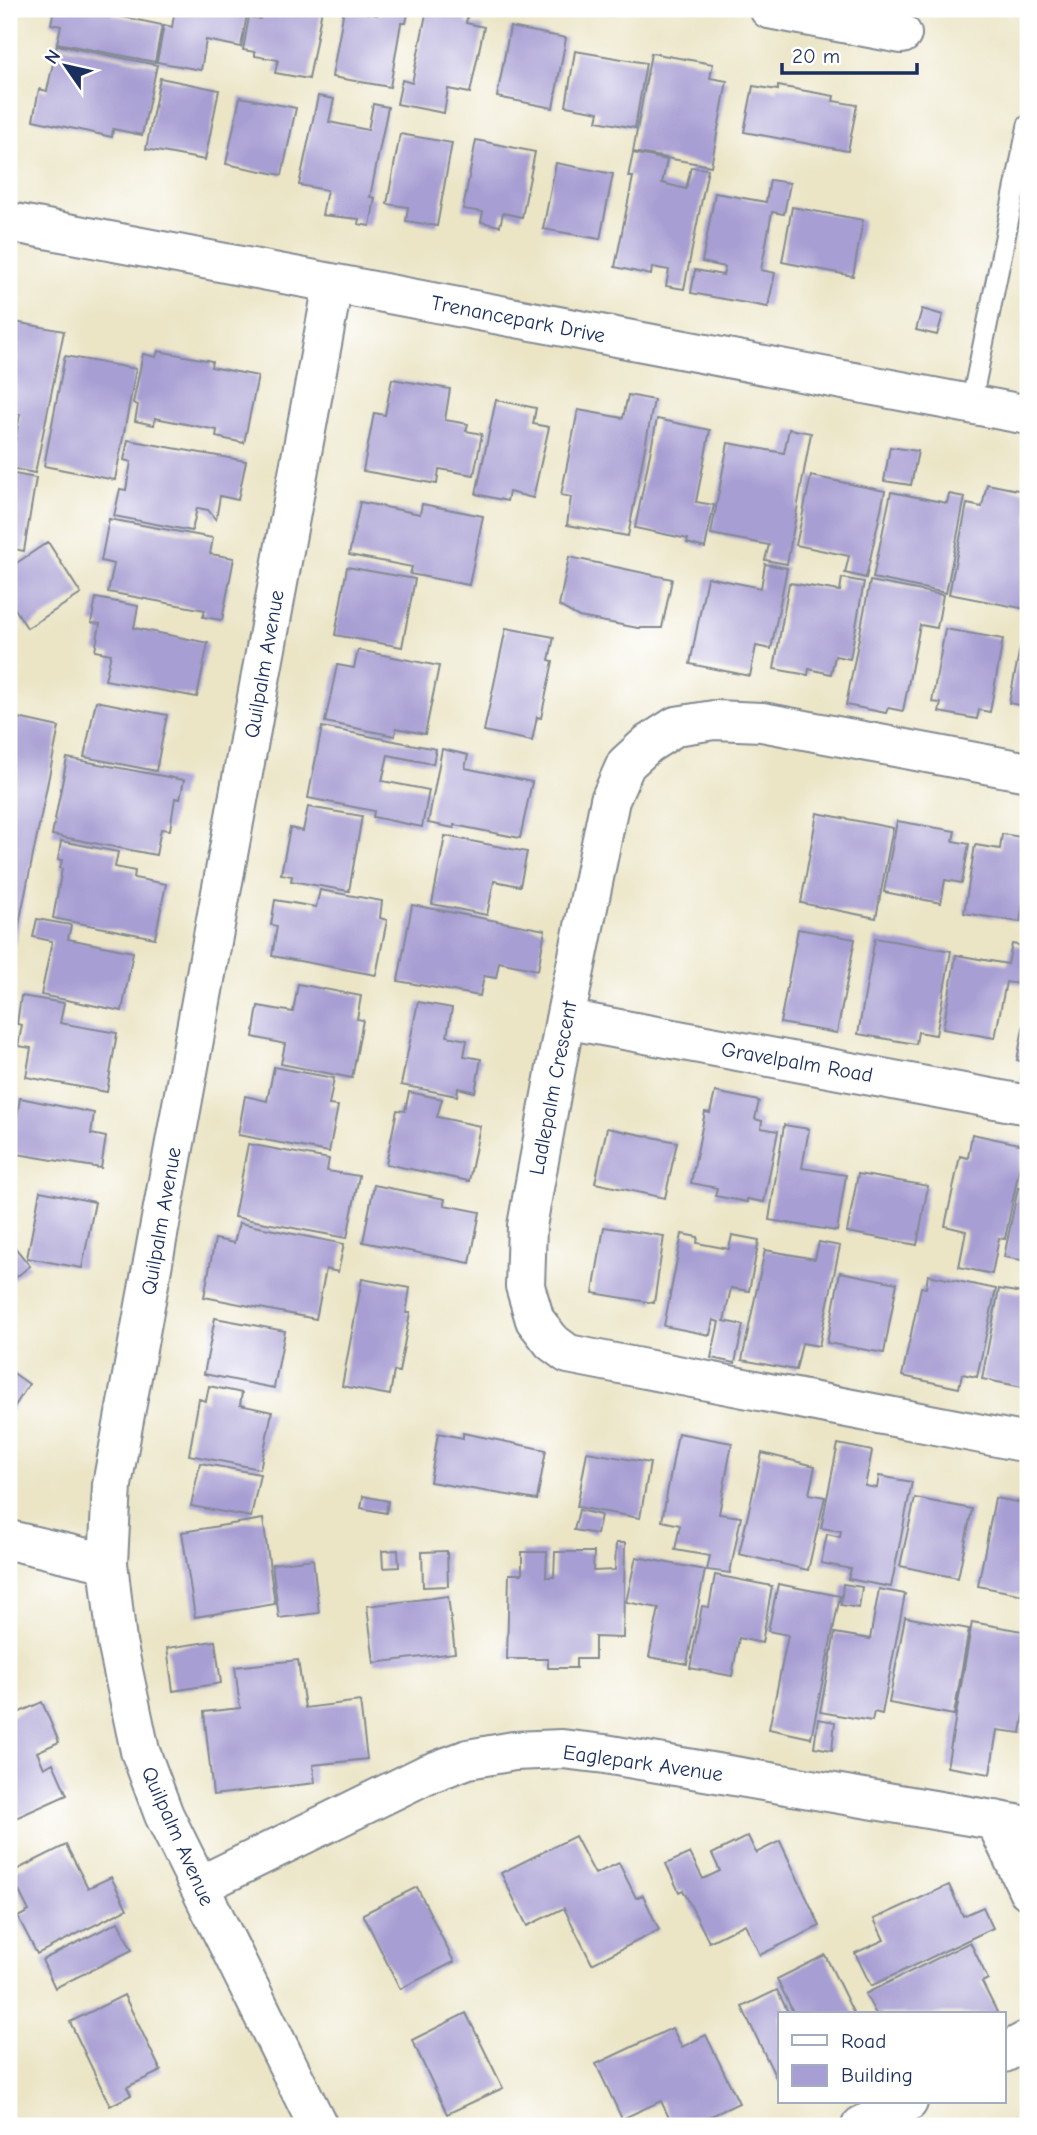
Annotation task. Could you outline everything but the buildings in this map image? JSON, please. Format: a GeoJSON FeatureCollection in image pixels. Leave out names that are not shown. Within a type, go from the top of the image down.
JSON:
{"type":"FeatureCollection","features":[{"type":"Feature","properties":{"kind":"street"},"geometry":{"type":"LineString","coordinates":[[769,9],[902,34]]}},
{"type":"Feature","properties":{"kind":"street","name":"Trenancepark Drive"},"geometry":{"type":"LineString","coordinates":[[9,222],[1028,415]]}},
{"type":"Feature","properties":{"kind":"street","name":"Quilpalm Avenue"},"geometry":{"type":"LineString","coordinates":[[318,2126],[164,1815],[139,1751],[117,1642],[108,1563],[112,1485],[333,284]]}},
{"type":"Feature","properties":{"kind":"street","name":"Ladlepalm Crescent"},"geometry":{"type":"LineString","coordinates":[[1028,772],[762,722],[714,720],[676,726],[648,744],[626,764],[610,800],[565,1019],[526,1238],[524,1286],[535,1320],[552,1342],[568,1354],[1028,1443]]}},
{"type":"Feature","properties":{"kind":"street","name":"Gravelpalm Road"},"geometry":{"type":"LineString","coordinates":[[565,1019],[1028,1105]]}},
{"type":"Feature","properties":{"kind":"street"},"geometry":{"type":"LineString","coordinates":[[9,1540],[108,1563]]}},
{"type":"Feature","properties":{"kind":"street","name":"Eaglepark Avenue"},"geometry":{"type":"LineString","coordinates":[[199,1886],[425,1775],[468,1759],[514,1751],[562,1749],[604,1754],[1012,1823]]}},
{"type":"Feature","properties":{"kind":"street"},"geometry":{"type":"LineString","coordinates":[[1012,1823],[1028,1890]]}},
{"type":"Feature","properties":{"kind":"street"},"geometry":{"type":"LineString","coordinates":[[1006,2052],[1028,2040]]}},
{"type":"Feature","properties":{"kind":"street"},"geometry":{"type":"LineString","coordinates":[[861,2126],[904,2104]]}},
{"type":"Feature","properties":{"kind":"lane"},"geometry":{"type":"LineString","coordinates":[[971,404],[1028,125]]}}]}
